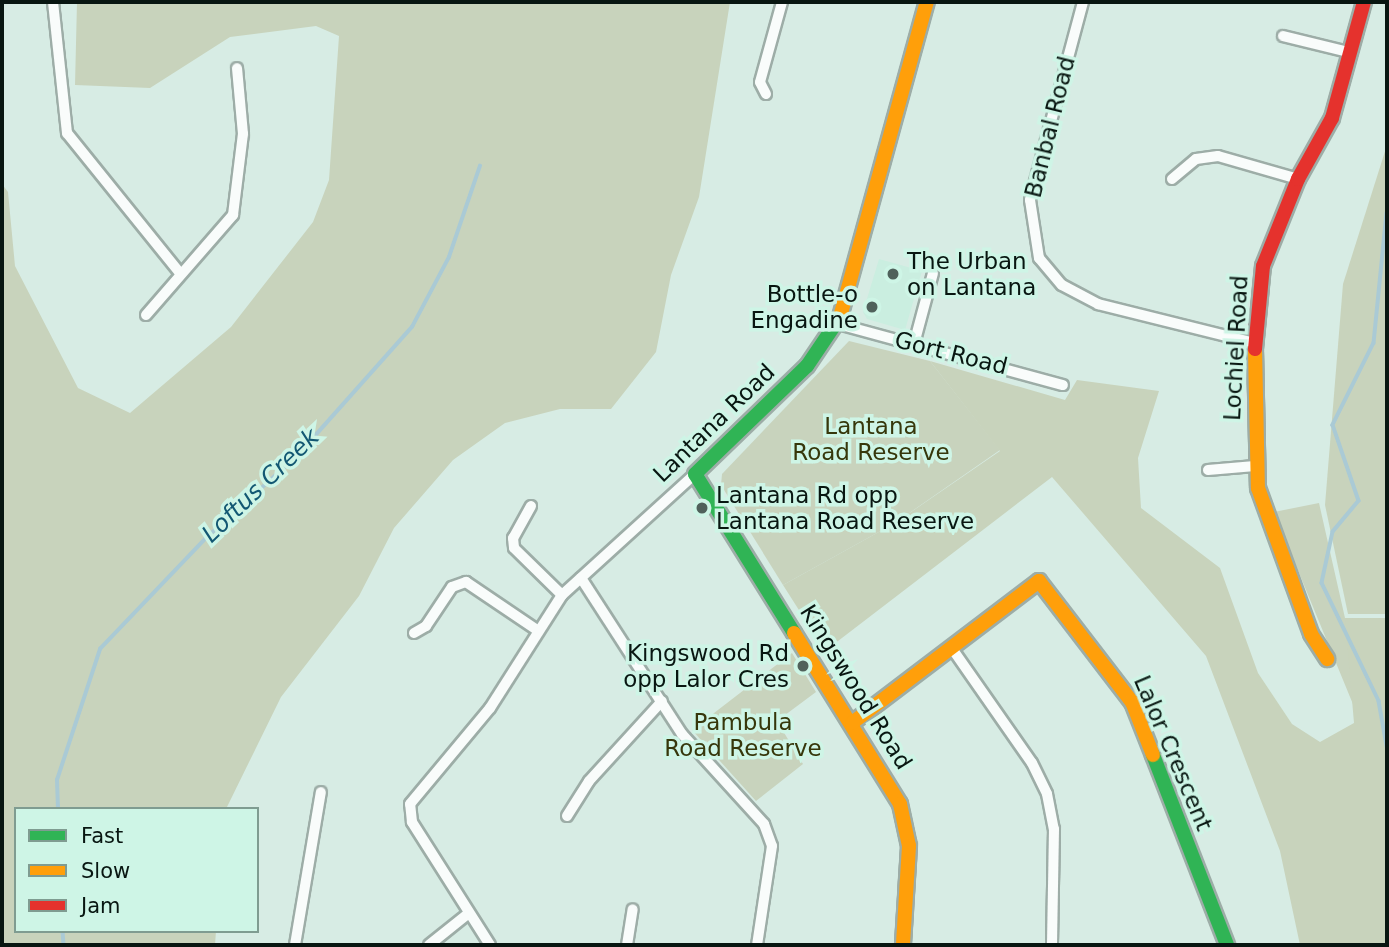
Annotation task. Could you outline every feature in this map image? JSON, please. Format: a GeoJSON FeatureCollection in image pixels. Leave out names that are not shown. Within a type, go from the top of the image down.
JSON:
{"type":"FeatureCollection","features":[{"type":"Feature","properties":{"kind":"street"},"geometry":{"type":"LineString","coordinates":[[53,2],[67,133],[178,272]]}},
{"type":"Feature","properties":{"kind":"street"},"geometry":{"type":"LineString","coordinates":[[766,94],[760,82],[782,2]]}},
{"type":"Feature","properties":{"kind":"street","name":"Lantana Road"},"geometry":{"type":"LineString","coordinates":[[469,913],[408,809],[490,708],[537,630],[562,595],[695,474],[807,366],[838,324],[927,2]]}},
{"type":"Feature","properties":{"kind":"street","name":"Banbal Road"},"geometry":{"type":"LineString","coordinates":[[1083,2],[1030,200],[1039,258],[1062,285],[1098,304],[1255,343]]}},
{"type":"Feature","properties":{"kind":"street","name":"Lochiel Road"},"geometry":{"type":"LineString","coordinates":[[1327,659],[1311,634],[1265,515],[1255,466],[1255,343],[1263,266],[1298,179],[1332,118],[1348,52],[1364,2]]}},
{"type":"Feature","properties":{"kind":"street"},"geometry":{"type":"LineString","coordinates":[[1283,36],[1348,52]]}},
{"type":"Feature","properties":{"kind":"street"},"geometry":{"type":"LineString","coordinates":[[146,315],[178,272],[233,215],[239,196],[243,134],[237,68]]}},
{"type":"Feature","properties":{"kind":"street"},"geometry":{"type":"LineString","coordinates":[[1172,179],[1196,159],[1218,156],[1298,179]]}},
{"type":"Feature","properties":{"kind":"street"},"geometry":{"type":"LineString","coordinates":[[915,344],[933,274]]}},
{"type":"Feature","properties":{"kind":"street","name":"Gort Road"},"geometry":{"type":"LineString","coordinates":[[838,324],[1063,385]]}},
{"type":"Feature","properties":{"kind":"street"},"geometry":{"type":"LineString","coordinates":[[1208,470],[1255,466]]}},
{"type":"Feature","properties":{"kind":"street","name":"Kingswood Road"},"geometry":{"type":"LineString","coordinates":[[695,474],[852,723],[905,818],[909,846],[903,945]]}},
{"type":"Feature","properties":{"kind":"street"},"geometry":{"type":"LineString","coordinates":[[531,506],[512,544],[562,595]]}},
{"type":"Feature","properties":{"kind":"street"},"geometry":{"type":"LineString","coordinates":[[581,578],[687,741],[756,815],[771,839],[757,945]]}},
{"type":"Feature","properties":{"kind":"street","name":"Lalor Crescent"},"geometry":{"type":"LineString","coordinates":[[852,723],[1039,581],[1132,702],[1227,945]]}},
{"type":"Feature","properties":{"kind":"street"},"geometry":{"type":"LineString","coordinates":[[414,633],[426,626],[452,587],[466,582],[537,630]]}},
{"type":"Feature","properties":{"kind":"street"},"geometry":{"type":"LineString","coordinates":[[951,647],[1032,763],[1047,794],[1054,830],[1052,945]]}},
{"type":"Feature","properties":{"kind":"street"},"geometry":{"type":"LineString","coordinates":[[567,816],[589,781],[662,701]]}},
{"type":"Feature","properties":{"kind":"street"},"geometry":{"type":"LineString","coordinates":[[295,945],[321,792]]}},
{"type":"Feature","properties":{"kind":"street"},"geometry":{"type":"LineString","coordinates":[[627,945],[633,909]]}},
{"type":"Feature","properties":{"kind":"street"},"geometry":{"type":"LineString","coordinates":[[429,945],[469,913],[490,945]]}},
{"type":"Feature","properties":{"kind":"shaded area"},"geometry":{"type":"Polygon","coordinates":[[[77,2],[730,2],[699,197],[671,275],[656,352],[611,409],[560,409],[505,423],[453,460],[394,528],[359,596],[281,697],[227,807],[14,807],[14,933],[216,933],[215,945],[2,945],[2,184],[8,192],[15,266],[78,388],[130,413],[231,327],[313,222],[329,180],[339,36],[316,26],[230,37],[150,88],[75,85],[77,2]]]}},
{"type":"Feature","properties":{"kind":"shaded area"},"geometry":{"type":"Polygon","coordinates":[[[1387,145],[1387,614],[1348,614],[1325,505],[1343,284],[1387,145]]]}},
{"type":"Feature","properties":{"kind":"shaded area"},"geometry":{"type":"Polygon","coordinates":[[[879,259],[922,271],[905,330],[867,319],[863,312],[879,259]]]}},
{"type":"Feature","properties":{"kind":"shaded area"},"geometry":{"type":"Polygon","coordinates":[[[930,361],[1065,400],[1077,380],[1159,391],[1138,458],[1141,508],[1220,568],[1258,673],[1292,724],[1320,742],[1354,723],[1345,619],[1387,618],[1387,945],[1300,945],[1280,851],[1206,656],[1052,477],[825,651],[783,585],[895,523],[1000,451],[930,361]]]}},
{"type":"Feature","properties":{"kind":"green space","name":"Lantana Road Reserve"},"geometry":{"type":"Polygon","coordinates":[[[849,341],[930,361],[1000,450],[895,523],[783,585],[721,485],[722,474],[849,341]]]}},
{"type":"Feature","properties":{"kind":"green space"},"geometry":{"type":"Polygon","coordinates":[[[1319,503],[1345,618],[1387,618],[1387,787],[1274,512],[1319,503]]]}},
{"type":"Feature","properties":{"kind":"green space","name":"Pambula Road Reserve"},"geometry":{"type":"Polygon","coordinates":[[[792,653],[816,692],[777,721],[803,764],[756,801],[692,730],[792,653]]]}},
{"type":"Feature","properties":{"kind":"waterway","name":"Loftus Creek"},"geometry":{"type":"LineString","coordinates":[[58,807],[57,780],[100,649],[205,539],[297,456],[412,327],[449,257],[480,166]]}},
{"type":"Feature","properties":{"kind":"waterway"},"geometry":{"type":"LineString","coordinates":[[1387,213],[1374,343],[1333,425],[1359,501],[1333,532],[1322,583],[1379,701],[1387,746]]}},
{"type":"Feature","properties":{"kind":"waterway","name":"Loftus Creek"},"geometry":{"type":"LineString","coordinates":[[63,933],[64,945]]}},
{"type":"Feature","properties":{"kind":"traffic: fast"},"geometry":{"type":"LineString","coordinates":[[794,633],[695,474],[807,366],[840,317]]}},
{"type":"Feature","properties":{"kind":"traffic: fast"},"geometry":{"type":"LineString","coordinates":[[1153,755],[1227,945]]}},
{"type":"Feature","properties":{"kind":"traffic: slow"},"geometry":{"type":"LineString","coordinates":[[840,317],[927,2]]}},
{"type":"Feature","properties":{"kind":"traffic: slow"},"geometry":{"type":"LineString","coordinates":[[1255,349],[1258,488],[1311,634],[1327,659]]}},
{"type":"Feature","properties":{"kind":"traffic: slow"},"geometry":{"type":"LineString","coordinates":[[852,723],[1039,581],[1132,702],[1153,755]]}},
{"type":"Feature","properties":{"kind":"traffic: slow"},"geometry":{"type":"LineString","coordinates":[[794,633],[900,804],[909,846],[903,945]]}},
{"type":"Feature","properties":{"kind":"traffic: jam"},"geometry":{"type":"LineString","coordinates":[[1255,349],[1263,266],[1298,179],[1332,118],[1364,2]]}},
{"type":"Feature","properties":{"kind":"place","name":"The Urban on Lantana"},"geometry":{"type":"Point","coordinates":[893,274]}},
{"type":"Feature","properties":{"kind":"place","name":"Bottle-o Engadine"},"geometry":{"type":"Point","coordinates":[872,307]}},
{"type":"Feature","properties":{"kind":"place","name":"Lantana Rd opp Lantana Road Reserve"},"geometry":{"type":"Point","coordinates":[702,508]}},
{"type":"Feature","properties":{"kind":"place","name":"Kingswood Rd opp Lalor Cres"},"geometry":{"type":"Point","coordinates":[803,666]}}]}
